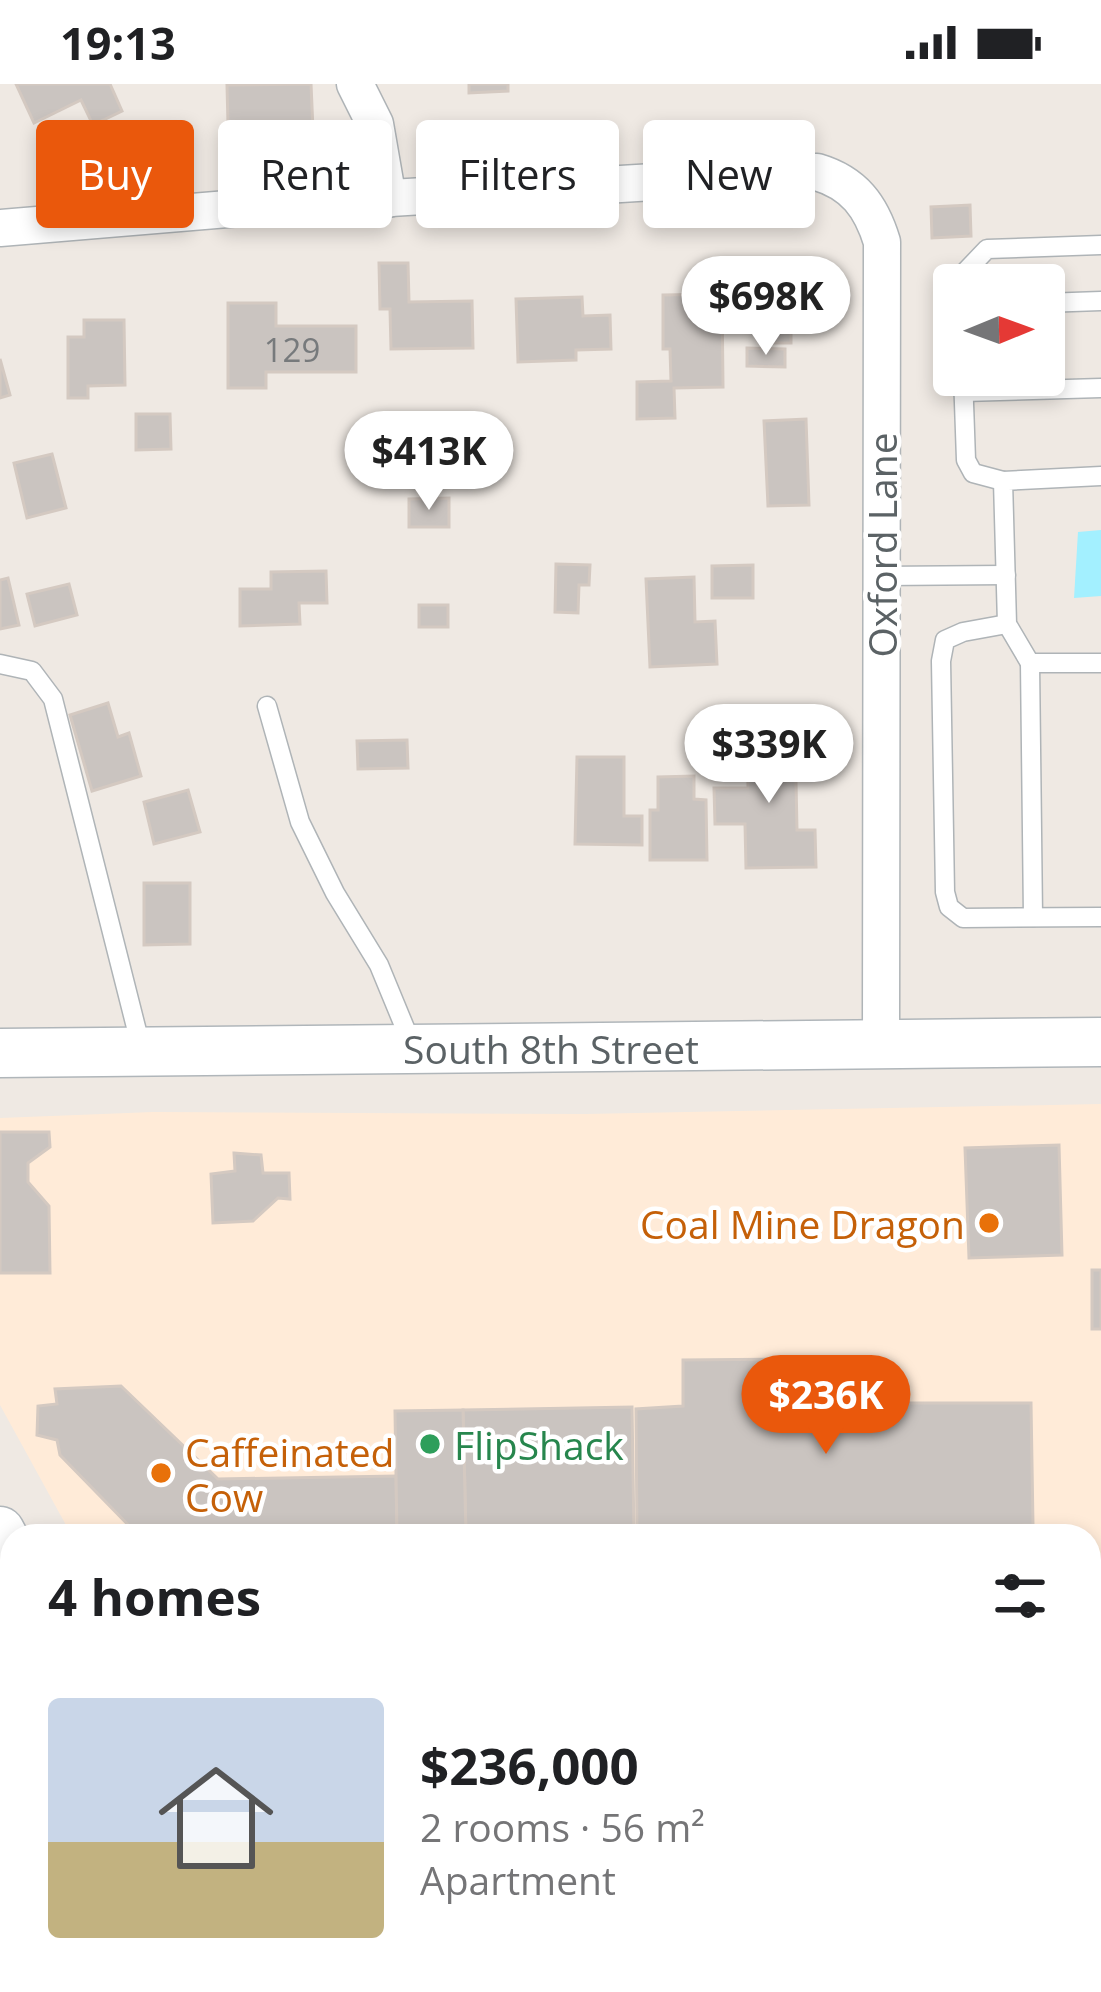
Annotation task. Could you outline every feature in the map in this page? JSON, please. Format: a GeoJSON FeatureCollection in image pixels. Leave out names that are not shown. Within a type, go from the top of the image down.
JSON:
{"type":"FeatureCollection","features":[{"type":"Feature","properties":{"kind":"main road","name":"South 8th Street"},"geometry":{"type":"LineString","coordinates":[[0,1053],[1101,1042]]}},
{"type":"Feature","properties":{"kind":"main road"},"geometry":{"type":"LineString","coordinates":[[0,1079],[27,1078],[67,1052]]}},
{"type":"Feature","properties":{"kind":"street"},"geometry":{"type":"LineString","coordinates":[[355,84],[373,120]]}},
{"type":"Feature","properties":{"kind":"street","name":"Oxford Lane"},"geometry":{"type":"LineString","coordinates":[[392,199],[818,172],[839,178],[873,214],[882,242],[881,1045]]}},
{"type":"Feature","properties":{"kind":"street"},"geometry":{"type":"LineString","coordinates":[[0,228],[218,212]]}},
{"type":"Feature","properties":{"kind":"lane"},"geometry":{"type":"LineString","coordinates":[[973,264],[987,249],[1101,245]]}},
{"type":"Feature","properties":{"kind":"lane"},"geometry":{"type":"LineString","coordinates":[[1065,302],[1101,301]]}},
{"type":"Feature","properties":{"kind":"lane"},"geometry":{"type":"LineString","coordinates":[[1065,387],[1101,388]]}},
{"type":"Feature","properties":{"kind":"lane"},"geometry":{"type":"LineString","coordinates":[[963,396],[966,460],[974,473],[1004,481],[1101,476]]}},
{"type":"Feature","properties":{"kind":"lane"},"geometry":{"type":"LineString","coordinates":[[1004,481],[1007,624],[1030,663],[1034,917]]}},
{"type":"Feature","properties":{"kind":"lane"},"geometry":{"type":"LineString","coordinates":[[881,576],[1006,575]]}},
{"type":"Feature","properties":{"kind":"lane"},"geometry":{"type":"LineString","coordinates":[[1007,624],[945,640],[941,661],[949,907],[963,918],[1101,916]]}},
{"type":"Feature","properties":{"kind":"lane"},"geometry":{"type":"LineString","coordinates":[[1030,663],[1101,663]]}},
{"type":"Feature","properties":{"kind":"lane"},"geometry":{"type":"LineString","coordinates":[[0,664],[32,671],[52,698],[142,1052]]}},
{"type":"Feature","properties":{"kind":"lane"},"geometry":{"type":"LineString","coordinates":[[267,706],[300,822],[379,965],[413,1049]]}},
{"type":"Feature","properties":{"kind":"shaded area"},"geometry":{"type":"Polygon","coordinates":[[[1101,1104],[1101,1524],[65,1524],[0,1405],[0,1118],[153,1112],[585,1114],[1101,1104]]]}},
{"type":"Feature","properties":{"kind":"water"},"geometry":{"type":"Polygon","coordinates":[[[1101,530],[1101,596],[1074,598],[1078,532],[1101,530]]]}},
{"type":"Feature","properties":{"kind":"building"},"geometry":{"type":"Polygon","coordinates":[[[16,84],[110,84],[122,111],[91,120],[81,100],[34,123],[16,84]]]}},
{"type":"Feature","properties":{"kind":"building"},"geometry":{"type":"Polygon","coordinates":[[[311,84],[313,120],[228,120],[227,85],[311,84]]]}},
{"type":"Feature","properties":{"kind":"building"},"geometry":{"type":"Polygon","coordinates":[[[469,84],[508,84],[508,91],[469,93],[469,84]]]}},
{"type":"Feature","properties":{"kind":"building"},"geometry":{"type":"Polygon","coordinates":[[[970,205],[971,236],[932,238],[931,207],[970,205]]]}},
{"type":"Feature","properties":{"kind":"building"},"geometry":{"type":"Polygon","coordinates":[[[379,263],[408,263],[409,302],[472,301],[473,348],[391,349],[390,309],[380,309],[379,263]]]}},
{"type":"Feature","properties":{"kind":"building"},"geometry":{"type":"Polygon","coordinates":[[[769,277],[819,277],[819,326],[791,326],[791,343],[769,343],[769,277]]]}},
{"type":"Feature","properties":{"kind":"building"},"geometry":{"type":"Polygon","coordinates":[[[722,294],[723,387],[674,388],[675,418],[637,419],[637,382],[671,381],[670,349],[663,349],[663,295],[722,294]]]}},
{"type":"Feature","properties":{"kind":"building"},"geometry":{"type":"Polygon","coordinates":[[[582,297],[583,316],[610,315],[611,349],[576,350],[576,360],[518,362],[516,299],[582,297]]]}},
{"type":"Feature","properties":{"kind":"building"},"geometry":{"type":"Polygon","coordinates":[[[228,303],[276,303],[276,326],[356,326],[356,372],[266,372],[266,388],[228,388],[228,303]]]}},
{"type":"Feature","properties":{"kind":"building"},"geometry":{"type":"Polygon","coordinates":[[[84,320],[124,320],[125,385],[88,386],[88,398],[68,398],[68,337],[84,337],[84,320]]]}},
{"type":"Feature","properties":{"kind":"building"},"geometry":{"type":"Polygon","coordinates":[[[747,348],[785,349],[785,367],[747,366],[747,348]]]}},
{"type":"Feature","properties":{"kind":"building"},"geometry":{"type":"Polygon","coordinates":[[[0,359],[10,395],[0,398],[0,359]]]}},
{"type":"Feature","properties":{"kind":"building"},"geometry":{"type":"Polygon","coordinates":[[[136,414],[170,414],[171,449],[136,450],[136,414]]]}},
{"type":"Feature","properties":{"kind":"building"},"geometry":{"type":"Polygon","coordinates":[[[806,419],[809,505],[768,506],[764,421],[806,419]]]}},
{"type":"Feature","properties":{"kind":"building"},"geometry":{"type":"Polygon","coordinates":[[[52,454],[66,508],[27,518],[14,463],[52,454]]]}},
{"type":"Feature","properties":{"kind":"building"},"geometry":{"type":"Polygon","coordinates":[[[449,498],[449,527],[409,527],[409,499],[449,498]]]}},
{"type":"Feature","properties":{"kind":"building"},"geometry":{"type":"Polygon","coordinates":[[[556,564],[590,565],[589,585],[579,585],[578,613],[555,612],[556,564]]]}},
{"type":"Feature","properties":{"kind":"building"},"geometry":{"type":"Polygon","coordinates":[[[753,565],[753,598],[712,598],[712,566],[753,565]]]}},
{"type":"Feature","properties":{"kind":"building"},"geometry":{"type":"Polygon","coordinates":[[[326,571],[327,603],[299,603],[300,624],[240,626],[240,589],[271,589],[271,572],[326,571]]]}},
{"type":"Feature","properties":{"kind":"building"},"geometry":{"type":"Polygon","coordinates":[[[694,577],[695,622],[715,621],[717,664],[650,667],[646,579],[694,577]]]}},
{"type":"Feature","properties":{"kind":"building"},"geometry":{"type":"Polygon","coordinates":[[[8,578],[19,625],[0,629],[0,580],[8,578]]]}},
{"type":"Feature","properties":{"kind":"building"},"geometry":{"type":"Polygon","coordinates":[[[69,584],[77,615],[35,626],[27,594],[69,584]]]}},
{"type":"Feature","properties":{"kind":"building"},"geometry":{"type":"Polygon","coordinates":[[[419,605],[448,605],[448,627],[419,627],[419,605]]]}},
{"type":"Feature","properties":{"kind":"building"},"geometry":{"type":"Polygon","coordinates":[[[108,703],[118,737],[129,733],[141,776],[92,791],[70,715],[108,703]]]}},
{"type":"Feature","properties":{"kind":"building"},"geometry":{"type":"Polygon","coordinates":[[[795,733],[797,830],[815,830],[816,867],[746,868],[745,824],[715,824],[714,788],[748,788],[747,734],[795,733]]]}},
{"type":"Feature","properties":{"kind":"building"},"geometry":{"type":"Polygon","coordinates":[[[407,740],[408,768],[358,769],[357,741],[407,740]]]}},
{"type":"Feature","properties":{"kind":"building"},"geometry":{"type":"Polygon","coordinates":[[[577,757],[624,757],[624,816],[642,816],[642,845],[575,844],[577,757]]]}},
{"type":"Feature","properties":{"kind":"building"},"geometry":{"type":"Polygon","coordinates":[[[694,776],[694,799],[706,800],[707,860],[650,860],[650,810],[658,810],[658,777],[694,776]]]}},
{"type":"Feature","properties":{"kind":"building"},"geometry":{"type":"Polygon","coordinates":[[[188,790],[200,832],[154,844],[144,802],[188,790]]]}},
{"type":"Feature","properties":{"kind":"building"},"geometry":{"type":"Polygon","coordinates":[[[144,883],[190,883],[190,944],[144,945],[144,883]]]}},
{"type":"Feature","properties":{"kind":"building"},"geometry":{"type":"Polygon","coordinates":[[[0,1132],[49,1132],[50,1147],[28,1163],[28,1182],[49,1206],[50,1273],[0,1273],[0,1132]]]}},
{"type":"Feature","properties":{"kind":"building"},"geometry":{"type":"Polygon","coordinates":[[[1059,1145],[1062,1255],[969,1258],[965,1148],[1059,1145]]]}},
{"type":"Feature","properties":{"kind":"building"},"geometry":{"type":"Polygon","coordinates":[[[234,1153],[261,1155],[263,1173],[289,1173],[290,1199],[278,1198],[253,1221],[213,1223],[211,1174],[235,1171],[234,1153]]]}},
{"type":"Feature","properties":{"kind":"building"},"geometry":{"type":"Polygon","coordinates":[[[1092,1270],[1101,1270],[1101,1329],[1092,1329],[1092,1270]]]}},
{"type":"Feature","properties":{"kind":"building"},"geometry":{"type":"Polygon","coordinates":[[[870,1358],[872,1403],[1031,1403],[1033,1524],[637,1524],[636,1409],[683,1406],[683,1360],[870,1358]]]}},
{"type":"Feature","properties":{"kind":"building"},"geometry":{"type":"Polygon","coordinates":[[[121,1386],[218,1479],[396,1476],[397,1524],[127,1524],[60,1455],[57,1440],[37,1435],[38,1406],[57,1404],[55,1389],[121,1386]]]}},
{"type":"Feature","properties":{"kind":"building"},"geometry":{"type":"Polygon","coordinates":[[[632,1407],[634,1524],[466,1524],[463,1410],[632,1407]]]}},
{"type":"Feature","properties":{"kind":"building","name":"FlipShack"},"geometry":{"type":"Polygon","coordinates":[[[463,1410],[466,1524],[397,1524],[395,1411],[463,1410]]]}},
{"type":"Feature","properties":{"kind":"place","name":"Coal Mine Dragon"},"geometry":{"type":"Point","coordinates":[989,1223]}},
{"type":"Feature","properties":{"kind":"place","name":"FlipShack"},"geometry":{"type":"Point","coordinates":[430,1444]}},
{"type":"Feature","properties":{"kind":"place","name":"Caffeinated Cow"},"geometry":{"type":"Point","coordinates":[161,1473]}}]}
